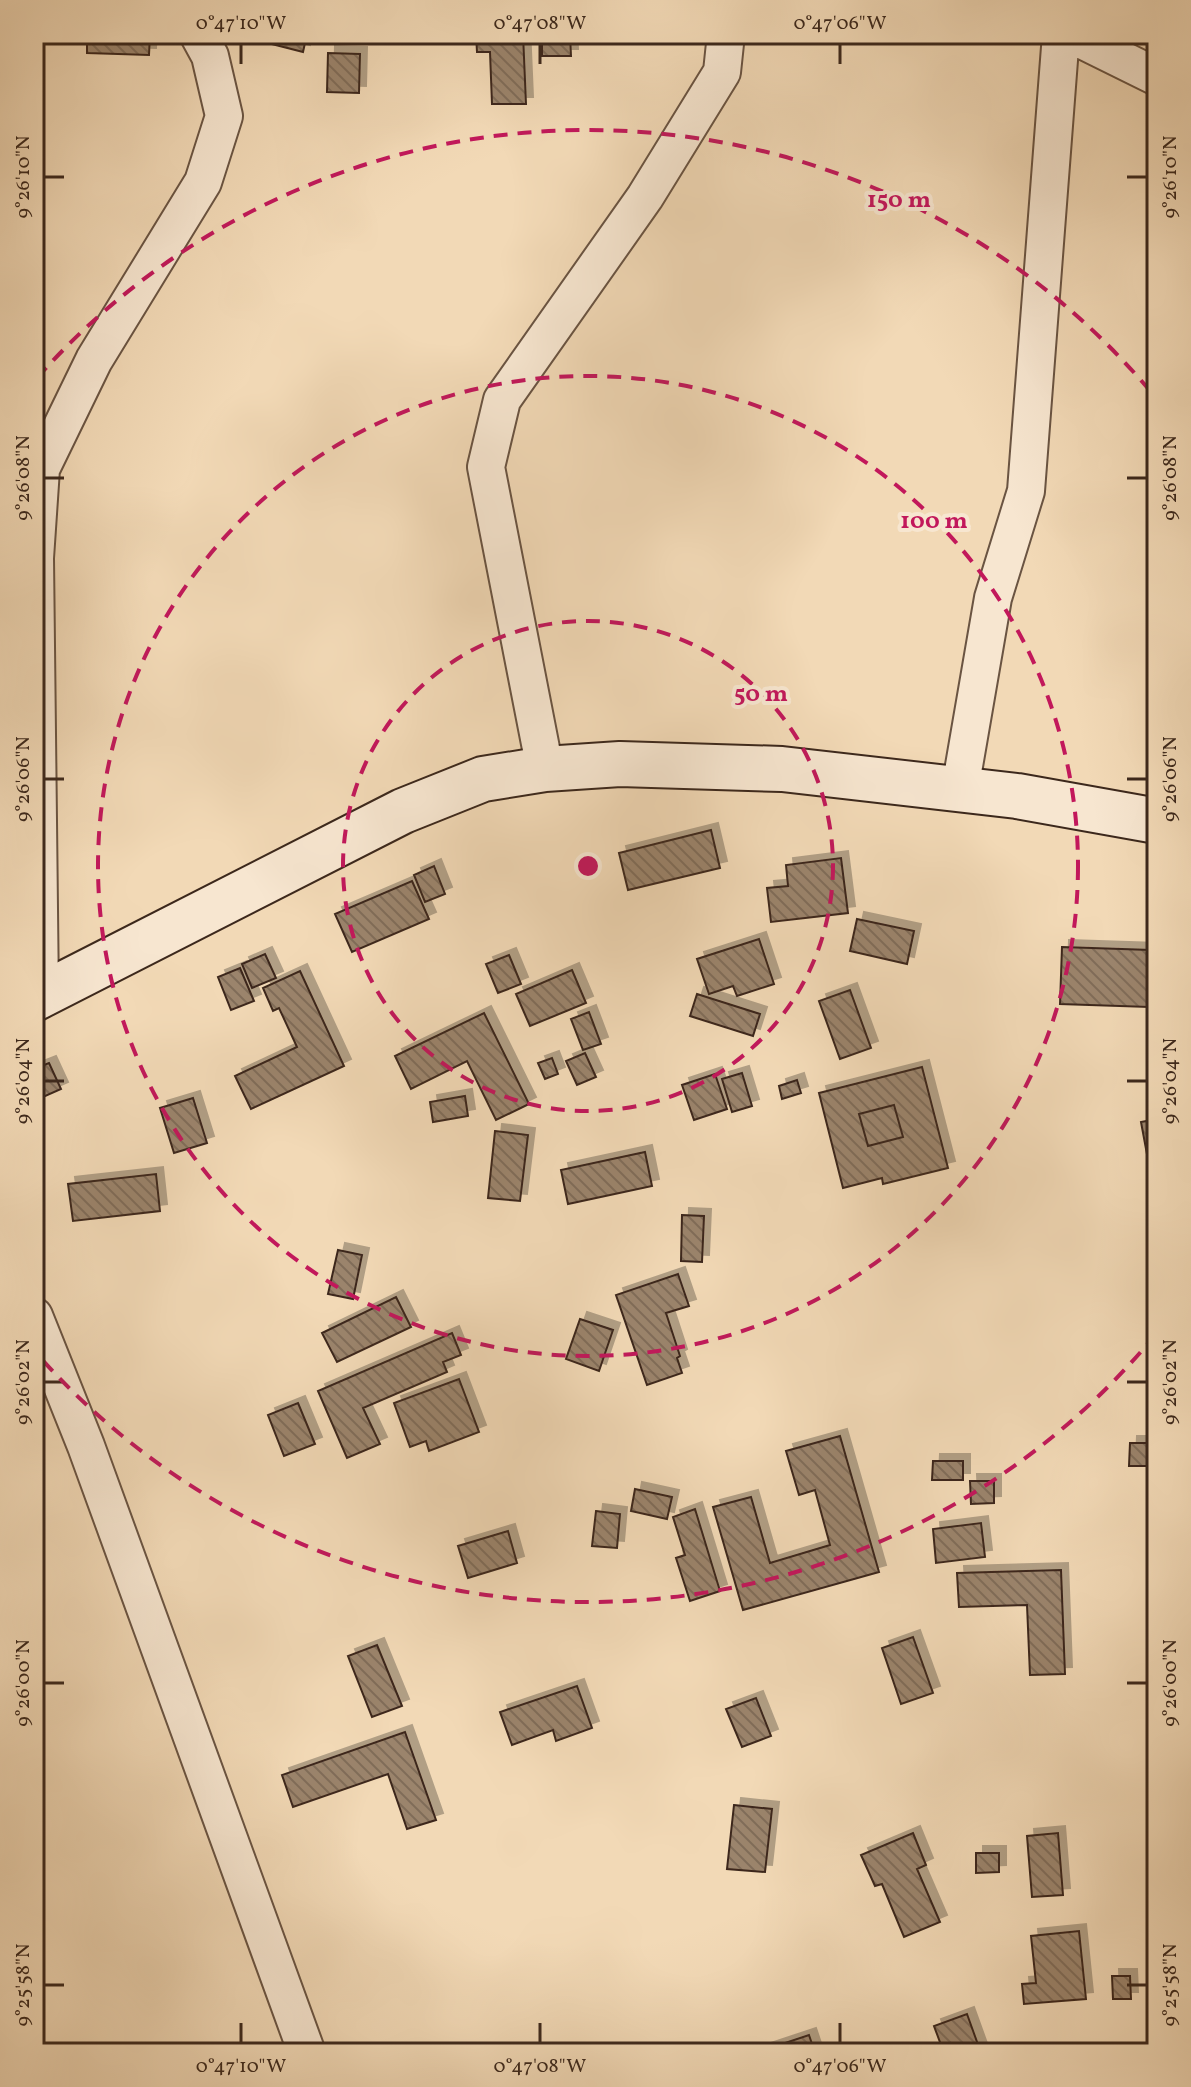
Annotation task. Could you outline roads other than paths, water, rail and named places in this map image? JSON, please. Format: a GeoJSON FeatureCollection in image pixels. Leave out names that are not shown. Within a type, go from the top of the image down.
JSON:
{"type":"FeatureCollection","features":[{"type":"Feature","properties":{"kind":"street"},"geometry":{"type":"LineString","coordinates":[[198,34],[210,56],[224,116],[203,182],[94,360],[41,469],[35,558],[37,997],[403,811],[483,779],[545,769],[620,764],[782,769],[1017,796],[1157,821]]}},
{"type":"Feature","properties":{"kind":"street"},"geometry":{"type":"LineString","coordinates":[[545,769],[486,467],[502,400],[645,197],[722,72],[726,34]]}},
{"type":"Feature","properties":{"kind":"street"},"geometry":{"type":"LineString","coordinates":[[960,789],[993,598],[1026,491],[1061,34]]}},
{"type":"Feature","properties":{"kind":"street"},"geometry":{"type":"LineString","coordinates":[[1070,34],[1157,77]]}},
{"type":"Feature","properties":{"kind":"street"},"geometry":{"type":"LineString","coordinates":[[34,1316],[86,1446],[307,2053]]}}]}
